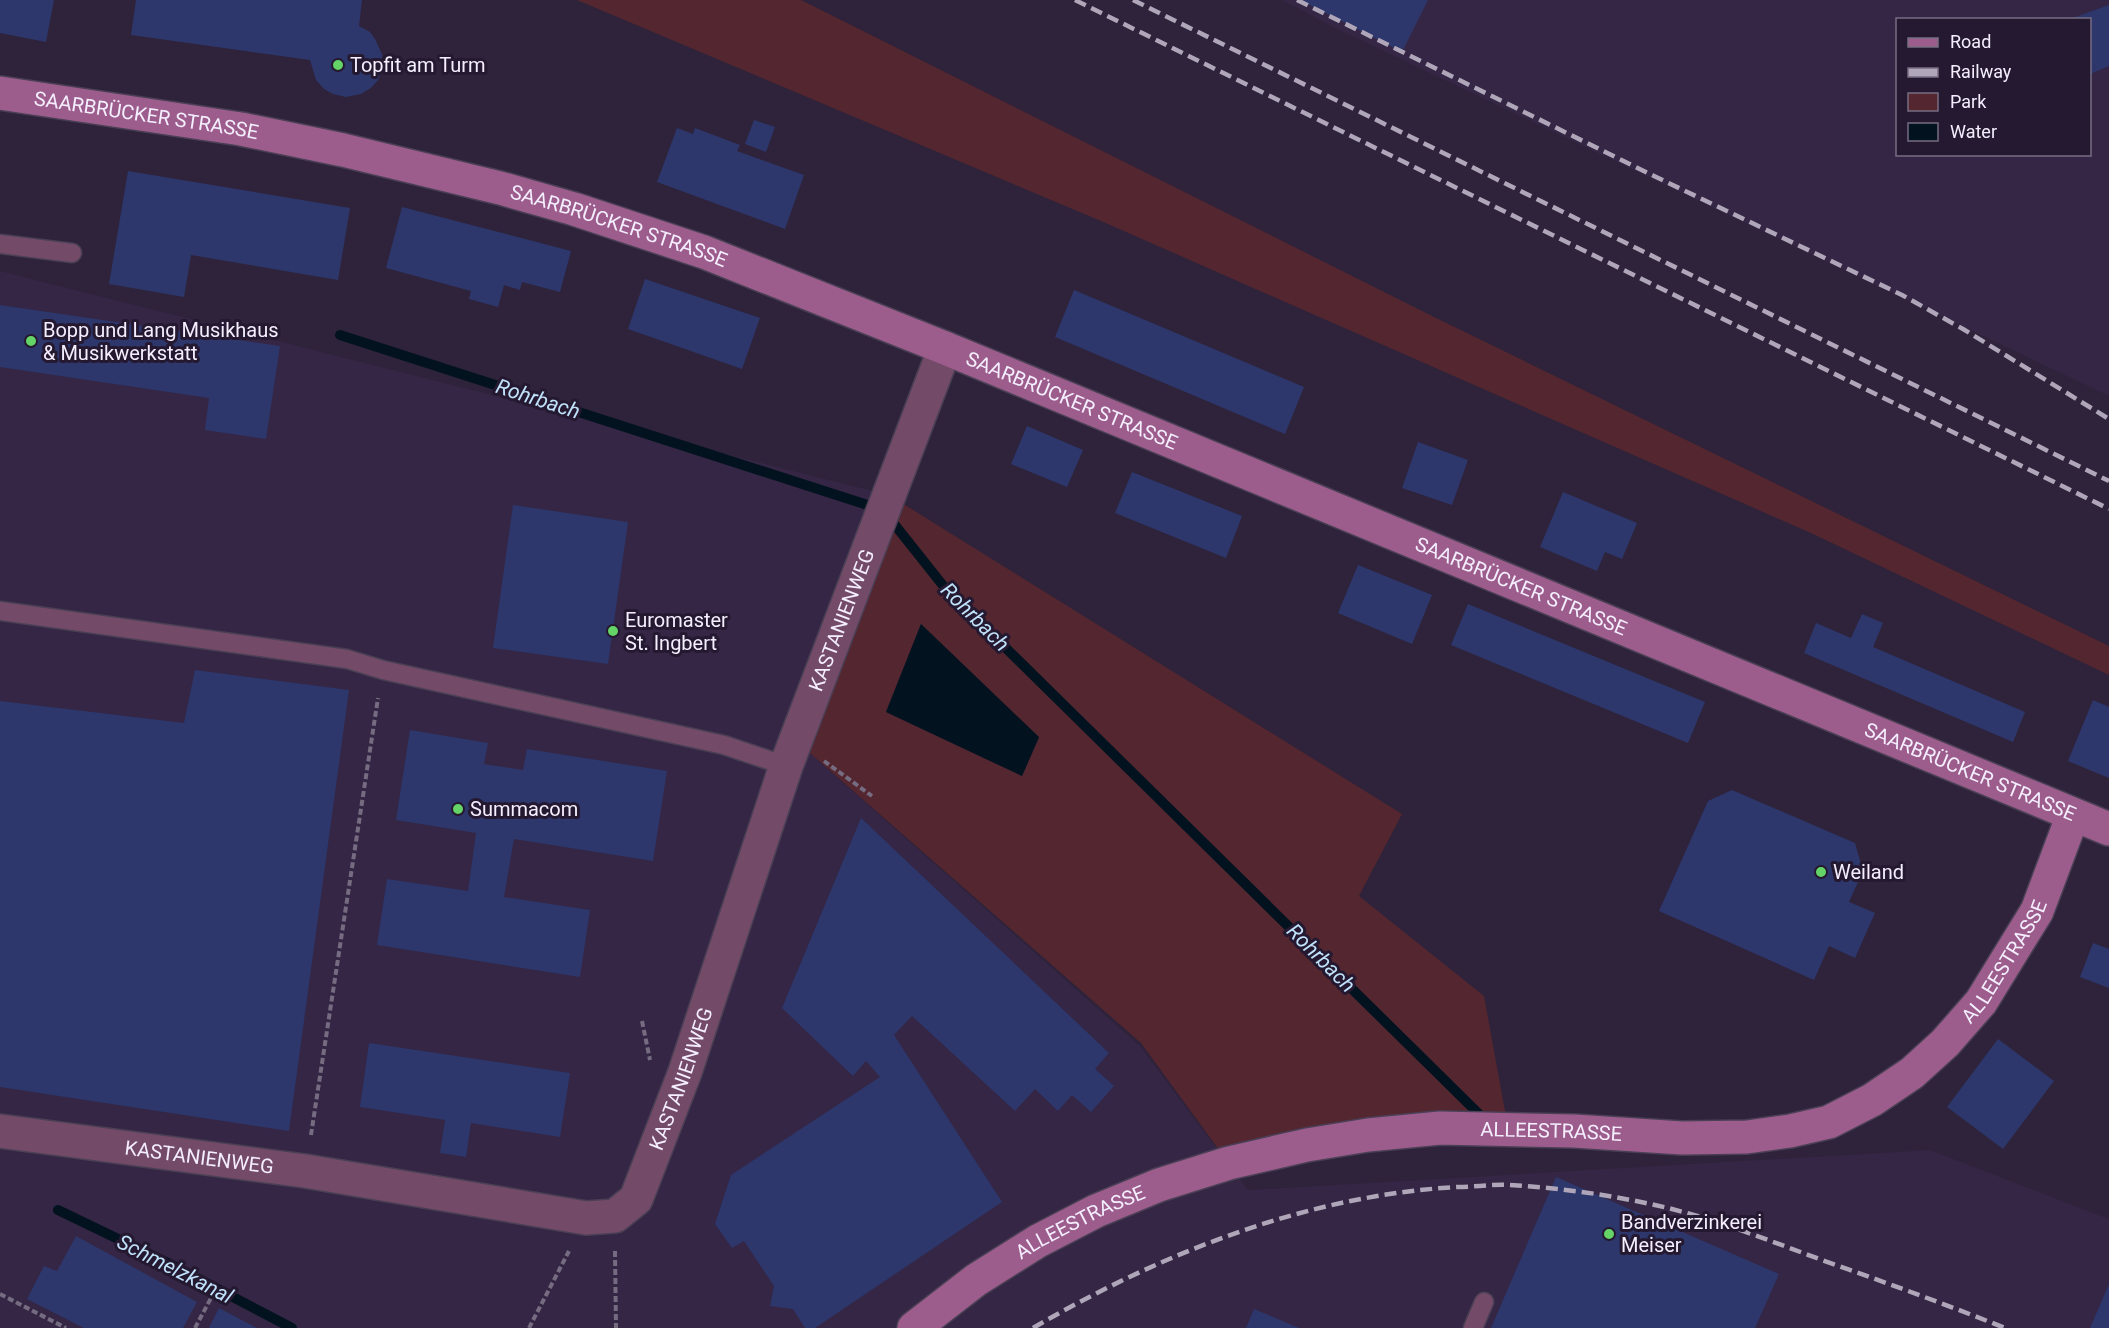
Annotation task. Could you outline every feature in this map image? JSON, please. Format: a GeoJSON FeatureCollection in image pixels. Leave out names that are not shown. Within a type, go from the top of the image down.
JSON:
{"type":"FeatureCollection","features":[{"type":"Feature","properties":{"kind":"main road","name":"SAARBRÜCKER STRASSE"},"geometry":{"type":"LineString","coordinates":[[0,93],[241,129],[344,150],[511,191],[574,209],[704,252],[945,348],[2109,829]]}},
{"type":"Feature","properties":{"kind":"main road","name":"ALLEESTRASSE"},"geometry":{"type":"LineString","coordinates":[[914,1328],[976,1280],[1038,1241],[1096,1211],[1159,1185],[1229,1163],[1307,1145],[1368,1135],[1440,1128],[1574,1131],[1682,1138],[1747,1137],[1790,1131],[1829,1122],[1872,1100],[1912,1073],[1945,1043],[1981,1002],[2037,911],[2073,815]]}},
{"type":"Feature","properties":{"kind":"street","name":"KASTANIENWEG"},"geometry":{"type":"LineString","coordinates":[[0,1131],[305,1171],[601,1217],[636,1199],[685,1072],[795,743],[945,348]]}},
{"type":"Feature","properties":{"kind":"lane"},"geometry":{"type":"LineString","coordinates":[[0,244],[72,253]]}},
{"type":"Feature","properties":{"kind":"lane"},"geometry":{"type":"LineString","coordinates":[[0,611],[347,659],[383,670],[724,745],[795,743]]}},
{"type":"Feature","properties":{"kind":"lane"},"geometry":{"type":"LineString","coordinates":[[1473,1328],[1484,1302]]}},
{"type":"Feature","properties":{"kind":"path"},"geometry":{"type":"LineString","coordinates":[[305,1171],[383,670]]}},
{"type":"Feature","properties":{"kind":"path"},"geometry":{"type":"LineString","coordinates":[[795,743],[872,796]]}},
{"type":"Feature","properties":{"kind":"path"},"geometry":{"type":"LineString","coordinates":[[642,1021],[651,1067]]}},
{"type":"Feature","properties":{"kind":"path"},"geometry":{"type":"LineString","coordinates":[[529,1328],[601,1217]]}},
{"type":"Feature","properties":{"kind":"path"},"geometry":{"type":"LineString","coordinates":[[601,1217],[616,1328]]}},
{"type":"Feature","properties":{"kind":"path"},"geometry":{"type":"LineString","coordinates":[[0,1294],[66,1328]]}},
{"type":"Feature","properties":{"kind":"path"},"geometry":{"type":"LineString","coordinates":[[195,1328],[211,1298]]}},
{"type":"Feature","properties":{"kind":"shaded area"},"geometry":{"type":"Polygon","coordinates":[[[1282,0],[2109,0],[2109,396],[1331,26],[1282,0]]]}},
{"type":"Feature","properties":{"kind":"shaded area"},"geometry":{"type":"Polygon","coordinates":[[[0,271],[889,495],[796,741],[1140,1046],[1248,1190],[1930,1150],[2109,1219],[2109,1328],[0,1328],[0,271]]]}},
{"type":"Feature","properties":{"kind":"green space"},"geometry":{"type":"Polygon","coordinates":[[[577,0],[801,0],[1436,318],[2109,646],[2109,675],[1811,533],[1101,221],[577,0]]]}},
{"type":"Feature","properties":{"kind":"green space"},"geometry":{"type":"Polygon","coordinates":[[[889,495],[1402,814],[1359,896],[1484,996],[1507,1122],[1227,1161],[1141,1043],[796,741],[889,495]],[[921,624],[886,712],[1022,776],[1039,738],[921,624]]]}},
{"type":"Feature","properties":{"kind":"water"},"geometry":{"type":"Polygon","coordinates":[[[921,624],[1039,737],[1022,776],[886,712],[921,624]]]}},
{"type":"Feature","properties":{"kind":"building"},"geometry":{"type":"Polygon","coordinates":[[[0,0],[54,0],[46,42],[0,33],[0,0]]]}},
{"type":"Feature","properties":{"kind":"building"},"geometry":{"type":"Polygon","coordinates":[[[136,0],[362,0],[359,26],[370,32],[375,39],[382,54],[382,69],[378,80],[361,94],[346,97],[333,94],[324,89],[316,80],[310,60],[131,35],[136,0]]]}},
{"type":"Feature","properties":{"kind":"building"},"geometry":{"type":"Polygon","coordinates":[[[1300,0],[1428,0],[1402,52],[1300,0]]]}},
{"type":"Feature","properties":{"kind":"building"},"geometry":{"type":"Polygon","coordinates":[[[2109,5],[2109,66],[2091,74],[2091,18],[2073,18],[2109,5]]]}},
{"type":"Feature","properties":{"kind":"building"},"geometry":{"type":"Polygon","coordinates":[[[754,120],[775,127],[766,152],[745,144],[754,120]]]}},
{"type":"Feature","properties":{"kind":"building"},"geometry":{"type":"Polygon","coordinates":[[[677,128],[693,134],[695,128],[740,145],[737,151],[804,175],[785,229],[657,182],[677,128]]]}},
{"type":"Feature","properties":{"kind":"building"},"geometry":{"type":"Polygon","coordinates":[[[128,171],[350,208],[338,280],[191,255],[184,297],[109,284],[128,171]]]}},
{"type":"Feature","properties":{"kind":"building"},"geometry":{"type":"Polygon","coordinates":[[[402,207],[571,251],[560,292],[522,282],[520,290],[504,285],[498,307],[469,299],[471,291],[386,268],[402,207]]]}},
{"type":"Feature","properties":{"kind":"building"},"geometry":{"type":"Polygon","coordinates":[[[645,279],[760,318],[742,369],[628,329],[645,279]]]}},
{"type":"Feature","properties":{"kind":"building"},"geometry":{"type":"Polygon","coordinates":[[[1074,290],[1304,387],[1285,434],[1055,337],[1074,290]]]}},
{"type":"Feature","properties":{"kind":"building"},"geometry":{"type":"Polygon","coordinates":[[[0,305],[280,346],[266,439],[205,430],[209,398],[0,367],[0,305]]]}},
{"type":"Feature","properties":{"kind":"building"},"geometry":{"type":"Polygon","coordinates":[[[1027,426],[1083,450],[1067,487],[1011,464],[1027,426]]]}},
{"type":"Feature","properties":{"kind":"building"},"geometry":{"type":"Polygon","coordinates":[[[1418,442],[1468,460],[1452,505],[1402,488],[1418,442]]]}},
{"type":"Feature","properties":{"kind":"building"},"geometry":{"type":"Polygon","coordinates":[[[1132,472],[1242,516],[1226,558],[1115,513],[1132,472]]]}},
{"type":"Feature","properties":{"kind":"building"},"geometry":{"type":"Polygon","coordinates":[[[1563,492],[1637,523],[1622,559],[1605,552],[1597,571],[1540,547],[1563,492]]]}},
{"type":"Feature","properties":{"kind":"building"},"geometry":{"type":"Polygon","coordinates":[[[513,505],[628,522],[608,664],[493,648],[513,505]]]}},
{"type":"Feature","properties":{"kind":"building"},"geometry":{"type":"Polygon","coordinates":[[[1358,565],[1432,595],[1412,644],[1338,613],[1358,565]]]}},
{"type":"Feature","properties":{"kind":"building"},"geometry":{"type":"Polygon","coordinates":[[[1468,604],[1705,702],[1688,743],[1451,645],[1468,604]]]}},
{"type":"Feature","properties":{"kind":"building"},"geometry":{"type":"Polygon","coordinates":[[[1862,614],[1883,623],[1873,647],[2025,712],[2013,742],[1804,653],[1816,623],[1851,638],[1862,614]]]}},
{"type":"Feature","properties":{"kind":"building"},"geometry":{"type":"Polygon","coordinates":[[[195,670],[349,690],[289,1131],[0,1087],[0,701],[184,723],[195,670]]]}},
{"type":"Feature","properties":{"kind":"building"},"geometry":{"type":"Polygon","coordinates":[[[2093,700],[2109,707],[2109,778],[2068,761],[2093,700]]]}},
{"type":"Feature","properties":{"kind":"building"},"geometry":{"type":"Polygon","coordinates":[[[410,730],[488,743],[484,764],[523,770],[527,749],[667,771],[653,861],[514,839],[504,897],[590,910],[580,977],[377,945],[387,879],[468,891],[476,833],[396,820],[410,730]]]}},
{"type":"Feature","properties":{"kind":"building"},"geometry":{"type":"Polygon","coordinates":[[[1732,790],[1855,843],[1863,871],[1849,902],[1875,913],[1855,958],[1829,946],[1814,980],[1659,911],[1708,801],[1732,790]]]}},
{"type":"Feature","properties":{"kind":"building"},"geometry":{"type":"Polygon","coordinates":[[[861,818],[1109,1053],[1095,1069],[1114,1086],[1091,1112],[1072,1095],[1058,1111],[1035,1089],[1015,1111],[912,1016],[894,1035],[1002,1202],[815,1328],[805,1328],[793,1309],[770,1306],[774,1286],[744,1241],[732,1248],[715,1224],[731,1175],[880,1077],[866,1061],[853,1076],[782,1008],[861,818]]]}},
{"type":"Feature","properties":{"kind":"building"},"geometry":{"type":"Polygon","coordinates":[[[2093,943],[2109,949],[2109,988],[2080,977],[2093,943]]]}},
{"type":"Feature","properties":{"kind":"building"},"geometry":{"type":"Polygon","coordinates":[[[1998,1039],[2054,1081],[2003,1149],[1947,1107],[1998,1039]]]}},
{"type":"Feature","properties":{"kind":"building"},"geometry":{"type":"Polygon","coordinates":[[[369,1043],[570,1073],[560,1137],[471,1123],[466,1157],[440,1153],[445,1120],[360,1107],[369,1043]]]}},
{"type":"Feature","properties":{"kind":"building","name":"Bandverzinkerei Meiser"},"geometry":{"type":"Polygon","coordinates":[[[1556,1177],[1779,1274],[1755,1328],[1491,1328],[1556,1177]]]}},
{"type":"Feature","properties":{"kind":"building"},"geometry":{"type":"Polygon","coordinates":[[[76,1236],[197,1302],[183,1328],[84,1328],[27,1299],[44,1266],[57,1271],[76,1236]]]}},
{"type":"Feature","properties":{"kind":"building"},"geometry":{"type":"Polygon","coordinates":[[[2109,1284],[2109,1328],[2090,1328],[2109,1284]]]}},
{"type":"Feature","properties":{"kind":"building"},"geometry":{"type":"Polygon","coordinates":[[[219,1308],[257,1328],[209,1328],[219,1308]]]}},
{"type":"Feature","properties":{"kind":"building"},"geometry":{"type":"Polygon","coordinates":[[[1254,1309],[1299,1328],[1246,1328],[1254,1309]]]}},
{"type":"Feature","properties":{"kind":"waterway","name":"Rohrbach"},"geometry":{"type":"LineString","coordinates":[[340,335],[883,510],[945,588],[1482,1117]]}},
{"type":"Feature","properties":{"kind":"waterway","name":"Schmelzkanal"},"geometry":{"type":"LineString","coordinates":[[58,1210],[172,1265],[292,1328]]}},
{"type":"Feature","properties":{"kind":"railway"},"geometry":{"type":"LineString","coordinates":[[1075,0],[2109,509]]}},
{"type":"Feature","properties":{"kind":"railway"},"geometry":{"type":"LineString","coordinates":[[1133,0],[2109,481]]}},
{"type":"Feature","properties":{"kind":"railway"},"geometry":{"type":"LineString","coordinates":[[1297,0],[1902,295],[1963,329],[2109,419]]}},
{"type":"Feature","properties":{"kind":"railway"},"geometry":{"type":"LineString","coordinates":[[1033,1328],[1133,1275],[1238,1232],[1292,1215],[1402,1192],[1503,1185],[1591,1193],[1691,1214],[1766,1239],[2005,1328]]}},
{"type":"Feature","properties":{"kind":"place","name":"Topfit am Turm"},"geometry":{"type":"Point","coordinates":[338,65]}},
{"type":"Feature","properties":{"kind":"place","name":"Bopp und Lang Musikhaus & Musikwerkstatt"},"geometry":{"type":"Point","coordinates":[31,341]}},
{"type":"Feature","properties":{"kind":"place","name":"Euromaster St. Ingbert"},"geometry":{"type":"Point","coordinates":[613,631]}},
{"type":"Feature","properties":{"kind":"place","name":"Summacom"},"geometry":{"type":"Point","coordinates":[458,809]}},
{"type":"Feature","properties":{"kind":"place","name":"Weiland"},"geometry":{"type":"Point","coordinates":[1821,872]}},
{"type":"Feature","properties":{"kind":"place","name":"Bandverzinkerei Meiser"},"geometry":{"type":"Point","coordinates":[1609,1234]}}]}
